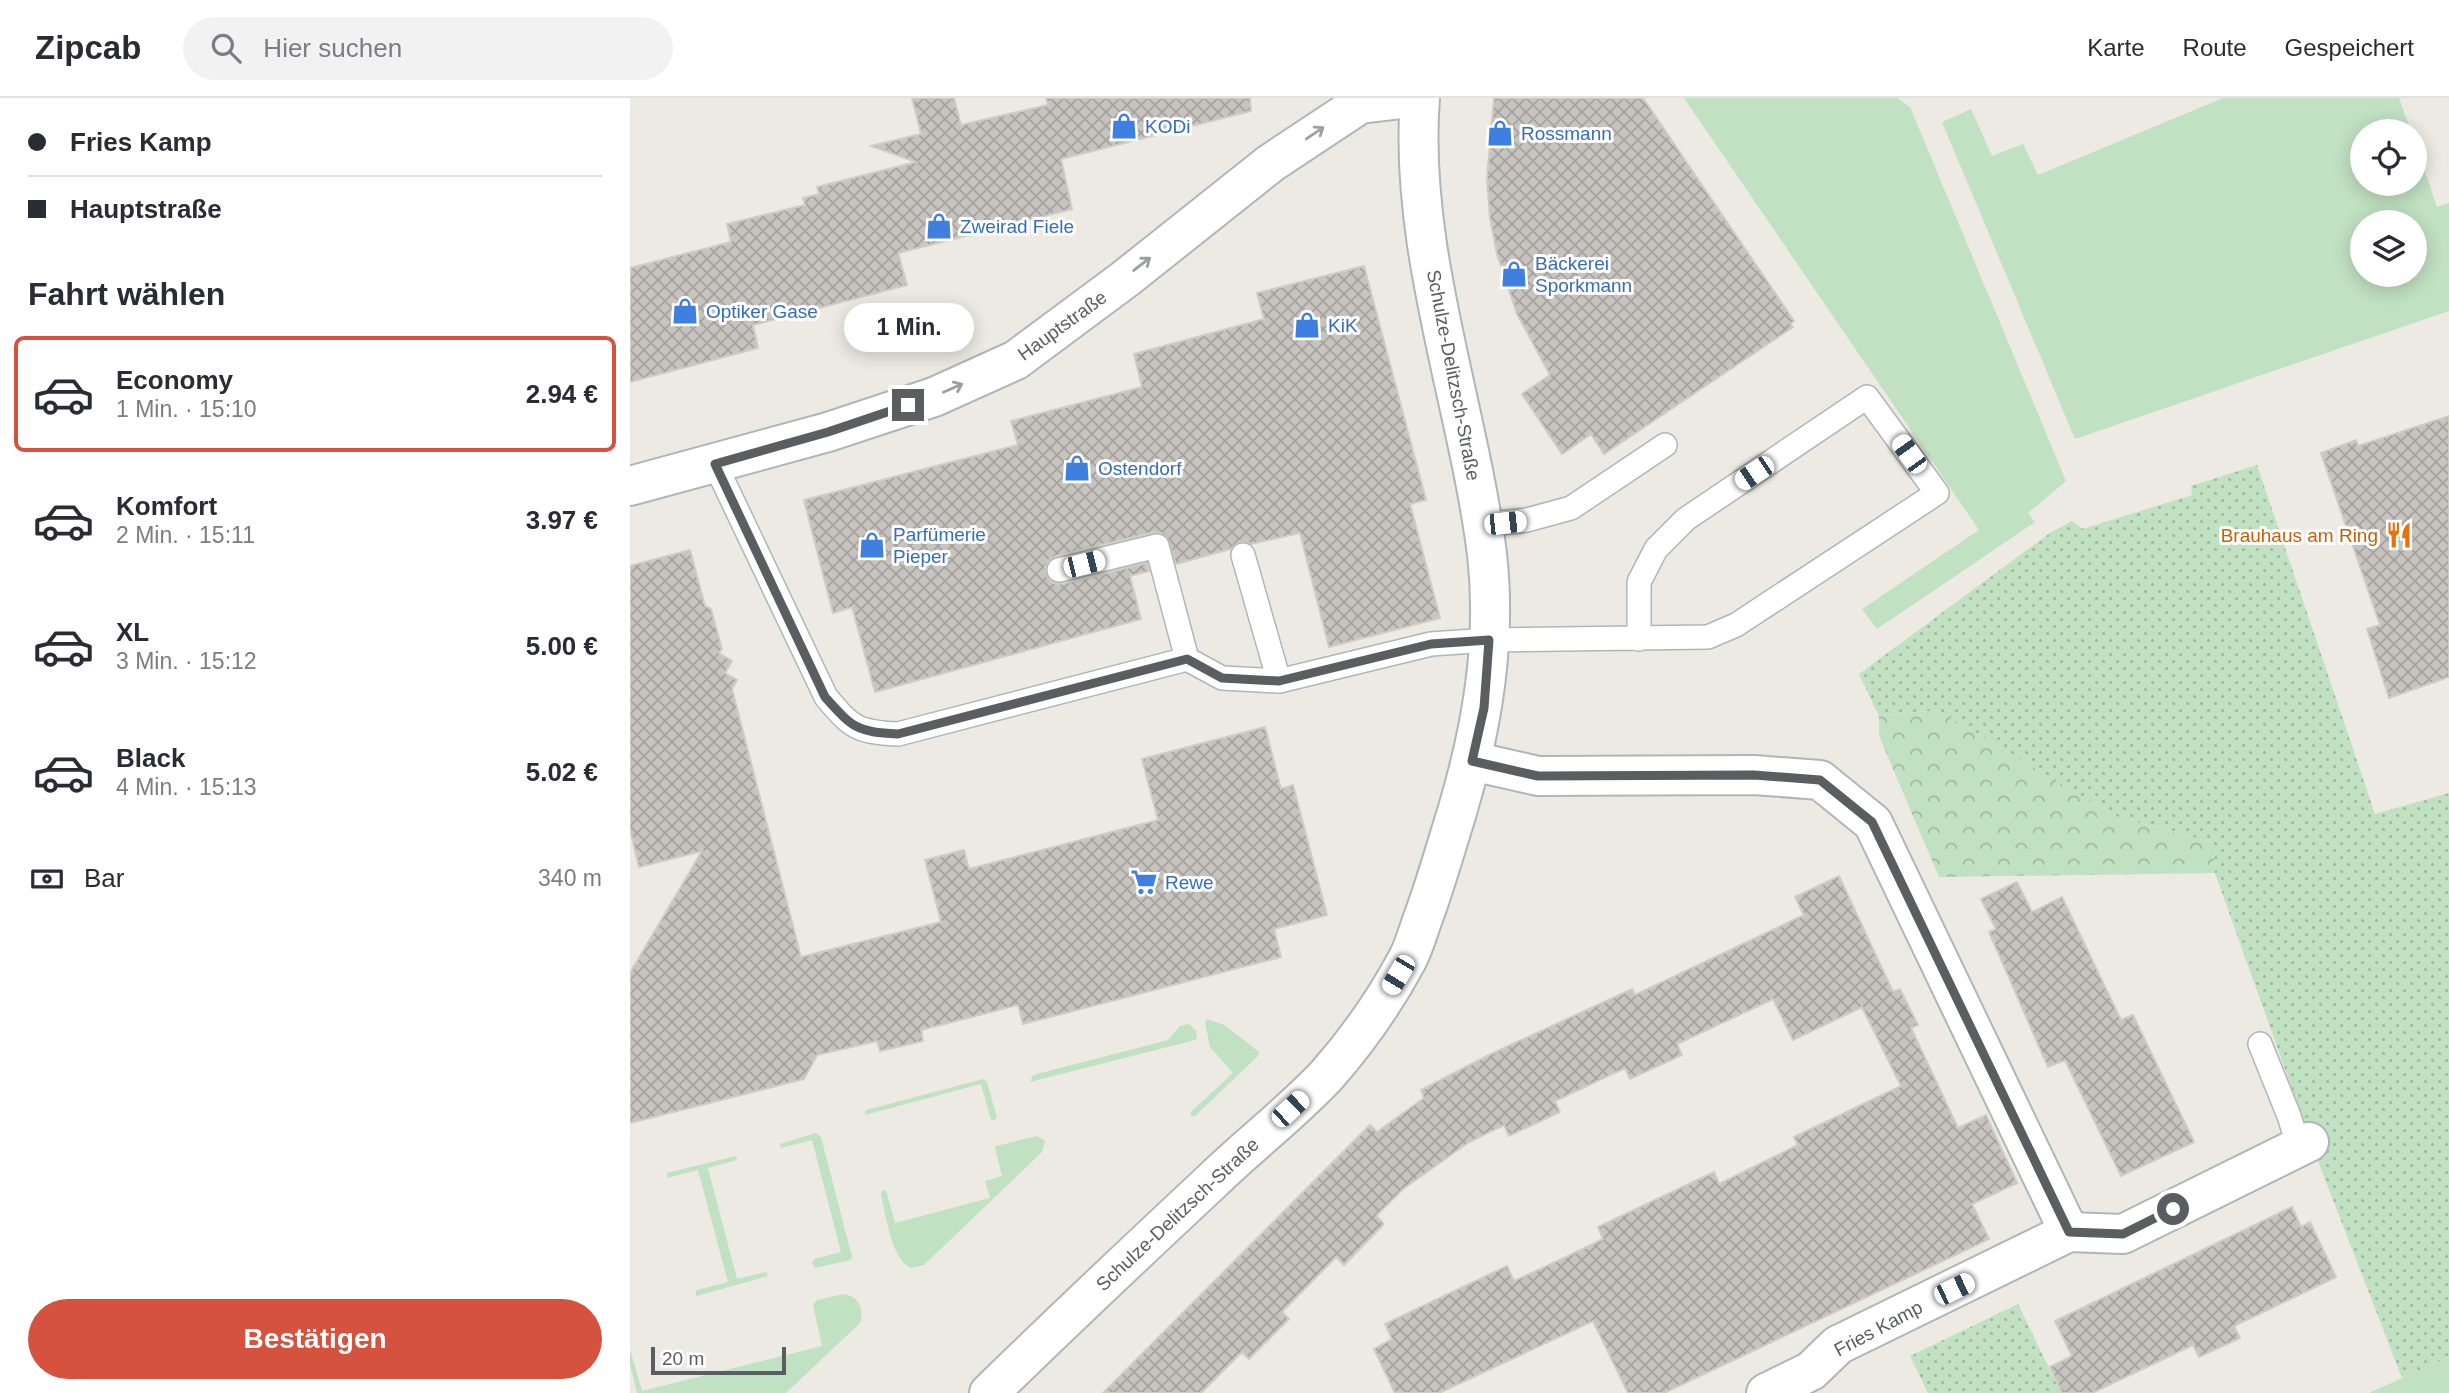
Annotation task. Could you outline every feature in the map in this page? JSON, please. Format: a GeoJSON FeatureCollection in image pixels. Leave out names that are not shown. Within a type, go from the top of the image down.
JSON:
{"type":"FeatureCollection","features":[{"type":"Feature","properties":{"kind":"street","name":"Hauptstraße"},"geometry":{"type":"LineString","coordinates":[[630,486],[828,432],[934,397],[1016,360],[1125,279],[1270,163],[1356,101],[1411,98]]}},
{"type":"Feature","properties":{"kind":"street","name":"Schulze-Delitzsch-Straße"},"geometry":{"type":"LineString","coordinates":[[990,1393],[1326,1075],[1376,1012],[1409,956],[1433,892],[1472,761],[1484,708],[1489,640],[1487,559],[1475,476],[1441,322],[1422,207],[1417,132],[1420,98]]}},
{"type":"Feature","properties":{"kind":"street"},"geometry":{"type":"LineString","coordinates":[[1472,761],[1538,776],[1754,775],[1820,780],[1832,789],[1872,822],[2069,1232]]}},
{"type":"Feature","properties":{"kind":"street","name":"Fries Kamp"},"geometry":{"type":"LineString","coordinates":[[1766,1393],[1811,1371],[1838,1345],[2069,1232],[2123,1234],[2304,1144]]}},
{"type":"Feature","properties":{"kind":"lane"},"geometry":{"type":"LineString","coordinates":[[715,464],[825,697],[845,720],[867,733],[898,734],[1187,659],[1222,678],[1279,681],[1431,644],[1489,640],[1639,639],[1708,637],[1736,625],[1937,493],[1867,397],[1686,519],[1656,548],[1639,582],[1639,639]]}},
{"type":"Feature","properties":{"kind":"lane"},"geometry":{"type":"LineString","coordinates":[[1482,525],[1527,520],[1571,508],[1665,445]]}},
{"type":"Feature","properties":{"kind":"lane"},"geometry":{"type":"LineString","coordinates":[[1059,570],[1157,546],[1187,659]]}},
{"type":"Feature","properties":{"kind":"lane"},"geometry":{"type":"LineString","coordinates":[[1243,555],[1279,681]]}},
{"type":"Feature","properties":{"kind":"lane"},"geometry":{"type":"LineString","coordinates":[[2260,1044],[2289,1116],[2304,1144]]}},
{"type":"Feature","properties":{"kind":"green space"},"geometry":{"type":"Polygon","coordinates":[[[1684,98],[1897,98],[1910,107],[2066,481],[2028,513],[2035,522],[1877,629],[1862,609],[1979,530],[1684,98]]]}},
{"type":"Feature","properties":{"kind":"green space"},"geometry":{"type":"Polygon","coordinates":[[[2223,98],[2399,98],[2407,119],[2350,119],[2350,196],[2427,196],[2427,177],[2437,207],[2449,203],[2449,311],[2075,439],[1942,122],[1971,109],[1992,156],[2023,144],[2038,175],[2223,98]]]}},
{"type":"Feature","properties":{"kind":"green space"},"geometry":{"type":"Polygon","coordinates":[[[2257,465],[2375,814],[2449,793],[2449,1357],[2402,1378],[2316,1156],[2215,873],[2214,843],[2115,816],[1938,710],[1879,716],[1859,674],[2050,533],[2072,521],[2083,529],[2192,495],[2191,486],[2257,465]]]}},
{"type":"Feature","properties":{"kind":"green space"},"geometry":{"type":"Polygon","coordinates":[[[1938,710],[2115,816],[2214,843],[2215,873],[1939,877],[1879,736],[1879,716],[1938,710]]]}},
{"type":"Feature","properties":{"kind":"green space"},"geometry":{"type":"Polygon","coordinates":[[[1207,1019],[1224,1025],[1259,1052],[1259,1055],[1195,1116],[1191,1116],[1191,1112],[1233,1073],[1210,1047],[1205,1022],[1207,1019]]]}},
{"type":"Feature","properties":{"kind":"green space"},"geometry":{"type":"Polygon","coordinates":[[[1189,1024],[1196,1031],[1195,1040],[1030,1082],[1033,1075],[1168,1040],[1180,1026],[1189,1024]]]}},
{"type":"Feature","properties":{"kind":"green space"},"geometry":{"type":"Polygon","coordinates":[[[983,1079],[987,1082],[997,1118],[995,1120],[991,1120],[981,1084],[865,1115],[866,1110],[983,1079]]]}},
{"type":"Feature","properties":{"kind":"green space"},"geometry":{"type":"Polygon","coordinates":[[[816,1133],[821,1137],[852,1257],[850,1260],[815,1268],[812,1263],[814,1259],[841,1252],[812,1140],[781,1148],[780,1144],[816,1133]]]}},
{"type":"Feature","properties":{"kind":"green space"},"geometry":{"type":"Polygon","coordinates":[[[1037,1136],[1045,1141],[1042,1152],[924,1265],[911,1268],[904,1263],[890,1236],[882,1191],[886,1190],[895,1223],[990,1198],[985,1181],[1002,1176],[996,1146],[1037,1136]]]}},
{"type":"Feature","properties":{"kind":"green space"},"geometry":{"type":"Polygon","coordinates":[[[736,1156],[737,1160],[708,1168],[737,1279],[766,1272],[768,1276],[697,1296],[697,1290],[728,1282],[698,1170],[667,1178],[667,1173],[736,1156]]]}},
{"type":"Feature","properties":{"kind":"green space"},"geometry":{"type":"Polygon","coordinates":[[[844,1294],[860,1304],[860,1323],[786,1393],[637,1393],[630,1365],[630,1349],[642,1391],[822,1346],[813,1305],[817,1300],[844,1294]]]}},
{"type":"Feature","properties":{"kind":"green space"},"geometry":{"type":"Polygon","coordinates":[[[2018,1304],[2061,1393],[1928,1393],[1910,1356],[2018,1304]]]}},
{"type":"Feature","properties":{"kind":"green space"},"geometry":{"type":"Polygon","coordinates":[[[2449,1357],[2449,1393],[2369,1393],[2449,1357]]]}},
{"type":"Feature","properties":{"kind":"building"},"geometry":{"type":"Polygon","coordinates":[[[912,98],[954,98],[961,125],[1048,105],[1046,98],[1250,98],[1251,111],[1061,159],[1072,209],[898,253],[907,285],[753,325],[758,348],[630,382],[630,268],[731,242],[727,224],[805,205],[803,198],[819,194],[817,187],[916,162],[871,146],[921,134],[912,98]]]}},
{"type":"Feature","properties":{"kind":"building"},"geometry":{"type":"Polygon","coordinates":[[[1494,98],[1643,98],[1794,321],[1790,324],[1793,327],[1604,454],[1591,434],[1562,454],[1522,394],[1550,375],[1517,314],[1497,254],[1490,218],[1487,178],[1494,98]]]}},
{"type":"Feature","properties":{"kind":"building"},"geometry":{"type":"Polygon","coordinates":[[[1364,266],[1426,500],[1410,504],[1440,618],[1329,647],[1300,533],[1251,544],[1240,541],[1230,549],[1176,564],[1167,537],[1154,532],[1056,556],[1049,560],[1045,567],[1048,579],[1062,584],[1147,563],[1149,571],[1130,576],[1141,619],[875,692],[852,607],[833,613],[804,500],[1018,445],[1011,421],[1142,387],[1134,354],[1264,319],[1257,293],[1364,266]]]}},
{"type":"Feature","properties":{"kind":"building","name":"Brauhaus am Ring"},"geometry":{"type":"Polygon","coordinates":[[[2449,416],[2449,677],[2389,698],[2367,629],[2380,625],[2321,453],[2356,440],[2358,446],[2449,416]]]}},
{"type":"Feature","properties":{"kind":"building"},"geometry":{"type":"Polygon","coordinates":[[[690,550],[705,606],[711,609],[722,649],[719,653],[732,661],[725,673],[737,680],[732,689],[801,957],[941,922],[925,860],[964,850],[969,869],[1158,820],[1142,759],[1265,727],[1281,789],[1293,785],[1327,915],[1274,929],[1281,957],[1023,1024],[1018,1005],[921,1030],[923,1041],[880,1051],[877,1041],[817,1055],[804,1079],[630,1123],[630,973],[702,851],[639,867],[630,830],[630,566],[690,550]]]}},
{"type":"Feature","properties":{"kind":"building"},"geometry":{"type":"Polygon","coordinates":[[[1839,876],[1893,992],[1900,989],[1918,1025],[1911,1028],[1958,1128],[1986,1115],[2017,1183],[1972,1204],[1989,1239],[1664,1393],[1628,1393],[1593,1321],[1439,1393],[1395,1393],[1374,1349],[1392,1339],[1385,1324],[1507,1266],[1514,1281],[1564,1258],[1603,1239],[1598,1227],[1714,1172],[1719,1184],[1798,1145],[1794,1137],[1901,1086],[1862,1007],[1793,1040],[1773,999],[1677,1044],[1682,1055],[1630,1079],[1625,1068],[1555,1101],[1560,1112],[1509,1136],[1504,1125],[1469,1142],[1403,1189],[1376,1216],[1384,1224],[1344,1265],[1336,1257],[1282,1312],[1289,1319],[1249,1359],[1242,1352],[1201,1393],[1103,1393],[1370,1125],[1377,1132],[1424,1098],[1421,1090],[1489,1055],[1632,989],[1635,995],[1804,915],[1795,897],[1839,876]]]}},
{"type":"Feature","properties":{"kind":"building"},"geometry":{"type":"Polygon","coordinates":[[[2017,882],[2032,912],[2062,897],[2121,1020],[2133,1015],[2194,1142],[2121,1176],[2065,1060],[2048,1067],[1989,932],[1996,929],[1981,899],[2017,882]]]}},
{"type":"Feature","properties":{"kind":"building"},"geometry":{"type":"Polygon","coordinates":[[[2292,1207],[2301,1227],[2310,1222],[2336,1277],[2234,1326],[2240,1338],[2199,1357],[2193,1345],[2092,1393],[2062,1393],[2050,1367],[2072,1356],[2055,1321],[2292,1207]]]}},
{"type":"Feature","properties":{"kind":"place","name":"KODi"},"geometry":{"type":"Point","coordinates":[1124,126]}},
{"type":"Feature","properties":{"kind":"place","name":"Rossmann"},"geometry":{"type":"Point","coordinates":[1500,133]}},
{"type":"Feature","properties":{"kind":"place","name":"Zweirad Fiele"},"geometry":{"type":"Point","coordinates":[939,226]}},
{"type":"Feature","properties":{"kind":"place","name":"Bäckerei Sporkmann"},"geometry":{"type":"Point","coordinates":[1514,274]}},
{"type":"Feature","properties":{"kind":"place","name":"Optiker Gase"},"geometry":{"type":"Point","coordinates":[685,311]}},
{"type":"Feature","properties":{"kind":"place","name":"KiK"},"geometry":{"type":"Point","coordinates":[1307,325]}},
{"type":"Feature","properties":{"kind":"place","name":"Ostendorf"},"geometry":{"type":"Point","coordinates":[1077,468]}},
{"type":"Feature","properties":{"kind":"place","name":"Brauhaus am Ring"},"geometry":{"type":"Point","coordinates":[2399,535]}},
{"type":"Feature","properties":{"kind":"place","name":"Parfümerie Pieper"},"geometry":{"type":"Point","coordinates":[872,545]}},
{"type":"Feature","properties":{"kind":"place","name":"Rewe"},"geometry":{"type":"Point","coordinates":[1144,882]}},
{"type":"Feature","properties":{"kind":"route"},"geometry":{"type":"LineString","coordinates":[[908,405],[828,432],[715,464],[825,697],[845,720],[867,733],[898,734],[1187,659],[1222,678],[1279,681],[1431,644],[1489,640],[1484,708],[1472,761],[1538,776],[1754,775],[1820,780],[1872,822],[2069,1232],[2123,1234],[2173,1209]]}}]}
